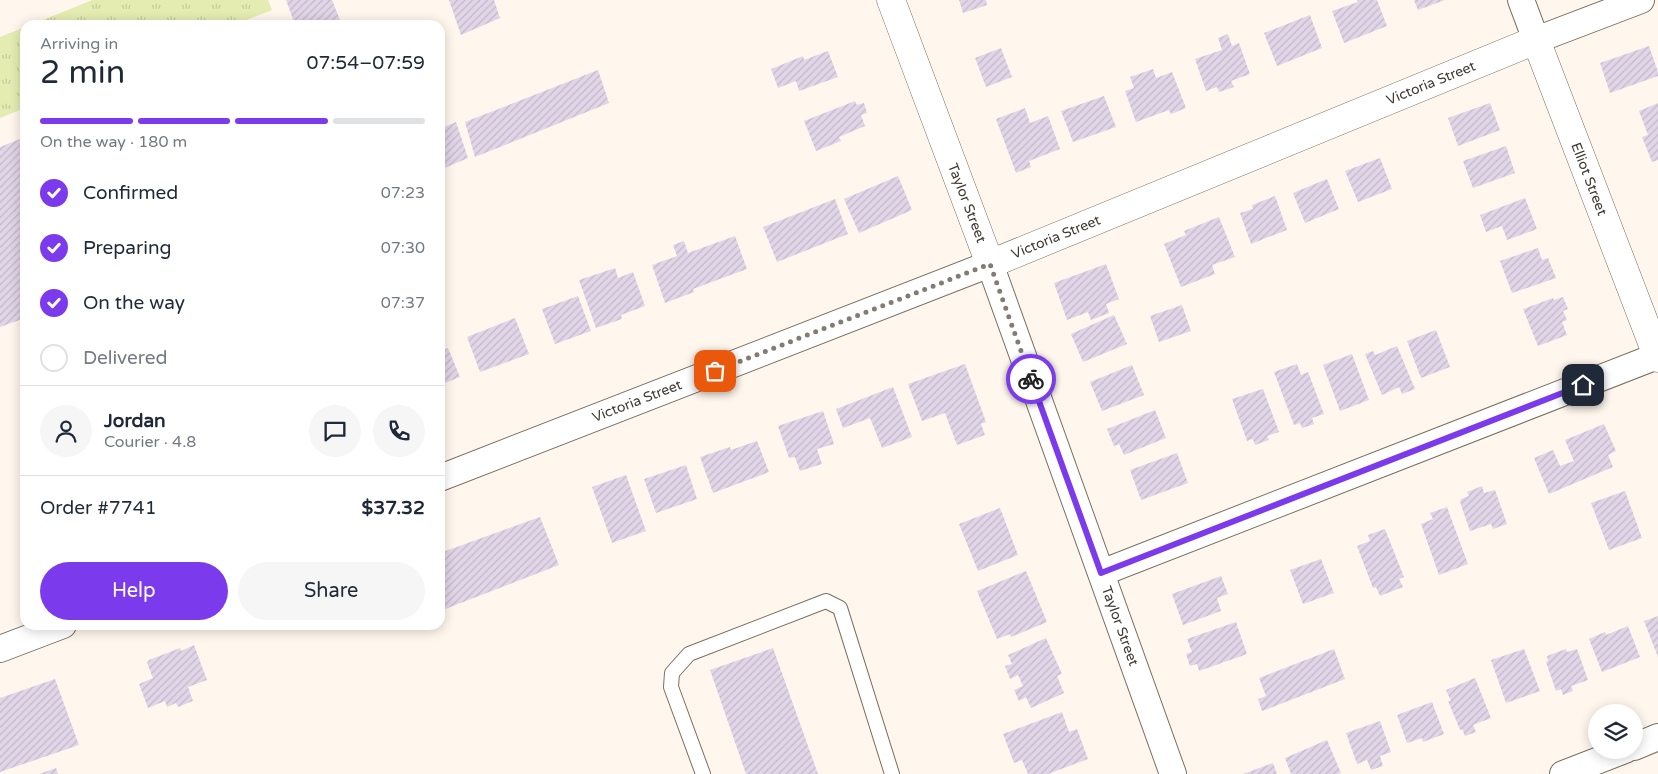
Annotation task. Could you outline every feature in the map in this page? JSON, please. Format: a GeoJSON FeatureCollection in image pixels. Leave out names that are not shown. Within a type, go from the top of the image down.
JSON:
{"type":"FeatureCollection","features":[{"type":"Feature","properties":{"kind":"street","name":"Taylor Street"},"geometry":{"type":"LineString","coordinates":[[891,0],[990,264],[1173,774]]}},
{"type":"Feature","properties":{"kind":"street","name":"Elliot Street"},"geometry":{"type":"LineString","coordinates":[[1521,0],[1658,357]]}},
{"type":"Feature","properties":{"kind":"street","name":"Victoria Street"},"geometry":{"type":"LineString","coordinates":[[445,476],[990,264],[1536,40],[1641,0]]}},
{"type":"Feature","properties":{"kind":"street"},"geometry":{"type":"LineString","coordinates":[[1101,573],[1658,357]]}},
{"type":"Feature","properties":{"kind":"street"},"geometry":{"type":"LineString","coordinates":[[0,650],[50,630]]}},
{"type":"Feature","properties":{"kind":"street"},"geometry":{"type":"LineString","coordinates":[[1643,743],[1658,737]]}},
{"type":"Feature","properties":{"kind":"street"},"geometry":{"type":"LineString","coordinates":[[1562,774],[1601,759]]}},
{"type":"Feature","properties":{"kind":"lane"},"geometry":{"type":"LineString","coordinates":[[703,774],[671,687],[672,674],[689,654],[826,601],[840,608],[892,774]]}},
{"type":"Feature","properties":{"kind":"green space"},"geometry":{"type":"Polygon","coordinates":[[[92,0],[268,0],[272,10],[246,20],[43,20],[92,0]]]}},
{"type":"Feature","properties":{"kind":"green space"},"geometry":{"type":"Polygon","coordinates":[[[20,29],[20,110],[0,118],[0,37],[20,29]]]}},
{"type":"Feature","properties":{"kind":"building"},"geometry":{"type":"Polygon","coordinates":[[[286,0],[332,0],[340,20],[293,20],[286,0]]]}},
{"type":"Feature","properties":{"kind":"building"},"geometry":{"type":"Polygon","coordinates":[[[449,0],[494,0],[500,18],[461,35],[449,0]]]}},
{"type":"Feature","properties":{"kind":"building"},"geometry":{"type":"Polygon","coordinates":[[[959,0],[986,0],[987,5],[963,13],[959,0]]]}},
{"type":"Feature","properties":{"kind":"building"},"geometry":{"type":"Polygon","coordinates":[[[1357,0],[1377,0],[1387,26],[1344,43],[1332,11],[1358,2],[1357,0]]]}},
{"type":"Feature","properties":{"kind":"building"},"geometry":{"type":"Polygon","coordinates":[[[1414,0],[1445,0],[1418,10],[1414,0]]]}},
{"type":"Feature","properties":{"kind":"building"},"geometry":{"type":"Polygon","coordinates":[[[1310,15],[1322,48],[1277,66],[1264,33],[1310,15]]]}},
{"type":"Feature","properties":{"kind":"building"},"geometry":{"type":"Polygon","coordinates":[[[1228,34],[1232,46],[1239,43],[1250,74],[1231,81],[1234,87],[1219,92],[1217,87],[1206,91],[1195,59],[1222,50],[1218,38],[1228,34]]]}},
{"type":"Feature","properties":{"kind":"building"},"geometry":{"type":"Polygon","coordinates":[[[1649,46],[1658,76],[1610,93],[1600,63],[1649,46]]]}},
{"type":"Feature","properties":{"kind":"building"},"geometry":{"type":"Polygon","coordinates":[[[1001,48],[1012,77],[986,87],[975,58],[1001,48]]]}},
{"type":"Feature","properties":{"kind":"building"},"geometry":{"type":"Polygon","coordinates":[[[828,51],[838,77],[799,91],[796,81],[778,88],[771,69],[803,56],[804,60],[828,51]]]}},
{"type":"Feature","properties":{"kind":"building"},"geometry":{"type":"Polygon","coordinates":[[[1153,69],[1156,78],[1172,72],[1186,108],[1171,114],[1169,110],[1136,122],[1125,91],[1134,88],[1130,77],[1153,69]]]}},
{"type":"Feature","properties":{"kind":"building"},"geometry":{"type":"Polygon","coordinates":[[[598,70],[609,103],[475,157],[465,122],[598,70]]]}},
{"type":"Feature","properties":{"kind":"building"},"geometry":{"type":"Polygon","coordinates":[[[1104,96],[1116,127],[1073,142],[1061,111],[1104,96]]]}},
{"type":"Feature","properties":{"kind":"building"},"geometry":{"type":"Polygon","coordinates":[[[855,101],[857,105],[864,103],[867,113],[861,115],[865,126],[839,137],[841,141],[816,151],[804,121],[855,101]]]}},
{"type":"Feature","properties":{"kind":"building"},"geometry":{"type":"Polygon","coordinates":[[[1490,103],[1500,130],[1458,146],[1448,118],[1490,103]]]}},
{"type":"Feature","properties":{"kind":"building"},"geometry":{"type":"Polygon","coordinates":[[[1658,103],[1658,160],[1652,162],[1642,137],[1648,135],[1639,111],[1658,103]]]}},
{"type":"Feature","properties":{"kind":"building"},"geometry":{"type":"Polygon","coordinates":[[[1025,108],[1030,123],[1048,116],[1060,149],[1029,161],[1031,167],[1016,173],[996,119],[1025,108]]]}},
{"type":"Feature","properties":{"kind":"building"},"geometry":{"type":"Polygon","coordinates":[[[456,122],[468,158],[445,168],[445,127],[456,122]]]}},
{"type":"Feature","properties":{"kind":"building"},"geometry":{"type":"Polygon","coordinates":[[[20,139],[20,320],[0,327],[0,147],[20,139]]]}},
{"type":"Feature","properties":{"kind":"building"},"geometry":{"type":"Polygon","coordinates":[[[1506,146],[1515,173],[1473,188],[1463,161],[1506,146]]]}},
{"type":"Feature","properties":{"kind":"building"},"geometry":{"type":"Polygon","coordinates":[[[1380,158],[1392,189],[1358,202],[1345,171],[1380,158]]]}},
{"type":"Feature","properties":{"kind":"building"},"geometry":{"type":"Polygon","coordinates":[[[898,176],[912,210],[859,233],[844,199],[898,176]]]}},
{"type":"Feature","properties":{"kind":"building"},"geometry":{"type":"Polygon","coordinates":[[[1327,179],[1339,209],[1305,223],[1293,193],[1327,179]]]}},
{"type":"Feature","properties":{"kind":"building"},"geometry":{"type":"Polygon","coordinates":[[[1275,196],[1287,230],[1251,244],[1240,213],[1253,209],[1252,205],[1275,196]]]}},
{"type":"Feature","properties":{"kind":"building"},"geometry":{"type":"Polygon","coordinates":[[[1525,198],[1537,229],[1507,240],[1502,226],[1486,232],[1480,215],[1525,198]]]}},
{"type":"Feature","properties":{"kind":"building"},"geometry":{"type":"Polygon","coordinates":[[[835,199],[848,234],[777,262],[763,227],[835,199]]]}},
{"type":"Feature","properties":{"kind":"building"},"geometry":{"type":"Polygon","coordinates":[[[1219,217],[1235,257],[1212,265],[1215,274],[1181,287],[1164,244],[1186,235],[1184,231],[1219,217]]]}},
{"type":"Feature","properties":{"kind":"building"},"geometry":{"type":"Polygon","coordinates":[[[735,236],[747,269],[693,289],[694,292],[665,303],[652,265],[677,256],[673,245],[684,241],[688,253],[735,236]]]}},
{"type":"Feature","properties":{"kind":"building"},"geometry":{"type":"Polygon","coordinates":[[[1538,248],[1542,260],[1548,258],[1556,278],[1512,293],[1500,261],[1538,248]]]}},
{"type":"Feature","properties":{"kind":"building"},"geometry":{"type":"Polygon","coordinates":[[[1106,264],[1119,299],[1106,304],[1109,313],[1091,320],[1088,312],[1067,320],[1054,283],[1106,264]]]}},
{"type":"Feature","properties":{"kind":"building"},"geometry":{"type":"Polygon","coordinates":[[[615,268],[618,278],[633,272],[645,306],[621,315],[622,319],[596,328],[579,280],[615,268]]]}},
{"type":"Feature","properties":{"kind":"building"},"geometry":{"type":"Polygon","coordinates":[[[578,296],[591,331],[555,344],[542,309],[578,296]]]}},
{"type":"Feature","properties":{"kind":"building"},"geometry":{"type":"Polygon","coordinates":[[[1563,297],[1568,309],[1563,311],[1567,320],[1562,322],[1567,335],[1538,346],[1523,309],[1553,298],[1554,300],[1563,297]]]}},
{"type":"Feature","properties":{"kind":"building"},"geometry":{"type":"Polygon","coordinates":[[[1182,305],[1191,331],[1159,342],[1150,316],[1182,305]]]}},
{"type":"Feature","properties":{"kind":"building"},"geometry":{"type":"Polygon","coordinates":[[[1114,315],[1127,344],[1083,362],[1071,334],[1114,315]]]}},
{"type":"Feature","properties":{"kind":"building"},"geometry":{"type":"Polygon","coordinates":[[[515,318],[529,354],[480,372],[467,337],[515,318]]]}},
{"type":"Feature","properties":{"kind":"building"},"geometry":{"type":"Polygon","coordinates":[[[1436,330],[1450,367],[1421,378],[1407,341],[1436,330]]]}},
{"type":"Feature","properties":{"kind":"building"},"geometry":{"type":"Polygon","coordinates":[[[1397,346],[1415,389],[1402,394],[1399,387],[1382,395],[1365,354],[1373,351],[1375,355],[1397,346]]]}},
{"type":"Feature","properties":{"kind":"building"},"geometry":{"type":"Polygon","coordinates":[[[448,348],[460,377],[445,383],[445,349],[448,348]]]}},
{"type":"Feature","properties":{"kind":"building"},"geometry":{"type":"Polygon","coordinates":[[[1352,354],[1369,400],[1340,411],[1323,365],[1352,354]]]}},
{"type":"Feature","properties":{"kind":"building"},"geometry":{"type":"Polygon","coordinates":[[[965,364],[986,422],[981,424],[985,435],[957,445],[945,413],[922,421],[908,384],[965,364]]]}},
{"type":"Feature","properties":{"kind":"building"},"geometry":{"type":"Polygon","coordinates":[[[1297,364],[1301,375],[1308,372],[1324,414],[1312,418],[1314,424],[1302,428],[1300,423],[1294,425],[1274,372],[1297,364]]]}},
{"type":"Feature","properties":{"kind":"building"},"geometry":{"type":"Polygon","coordinates":[[[1132,365],[1144,395],[1102,411],[1090,382],[1132,365]]]}},
{"type":"Feature","properties":{"kind":"building"},"geometry":{"type":"Polygon","coordinates":[[[893,387],[912,437],[882,448],[870,418],[843,428],[836,409],[893,387]]]}},
{"type":"Feature","properties":{"kind":"building"},"geometry":{"type":"Polygon","coordinates":[[[1263,389],[1279,432],[1267,436],[1269,440],[1255,445],[1253,439],[1247,441],[1232,399],[1263,389]]]}},
{"type":"Feature","properties":{"kind":"building"},"geometry":{"type":"Polygon","coordinates":[[[1155,410],[1166,438],[1124,455],[1119,444],[1114,446],[1107,429],[1155,410]]]}},
{"type":"Feature","properties":{"kind":"building"},"geometry":{"type":"Polygon","coordinates":[[[823,411],[834,444],[817,449],[822,464],[800,471],[795,457],[789,458],[778,426],[823,411]]]}},
{"type":"Feature","properties":{"kind":"building"},"geometry":{"type":"Polygon","coordinates":[[[1604,424],[1616,451],[1608,455],[1613,467],[1549,494],[1534,458],[1553,450],[1560,466],[1574,461],[1565,440],[1604,424]]]}},
{"type":"Feature","properties":{"kind":"building"},"geometry":{"type":"Polygon","coordinates":[[[757,441],[769,472],[713,493],[700,457],[730,447],[731,450],[757,441]]]}},
{"type":"Feature","properties":{"kind":"building"},"geometry":{"type":"Polygon","coordinates":[[[1177,453],[1188,483],[1141,500],[1130,470],[1177,453]]]}},
{"type":"Feature","properties":{"kind":"building"},"geometry":{"type":"Polygon","coordinates":[[[686,465],[697,499],[656,513],[644,479],[686,465]]]}},
{"type":"Feature","properties":{"kind":"building"},"geometry":{"type":"Polygon","coordinates":[[[626,475],[646,531],[612,543],[592,487],[626,475]]]}},
{"type":"Feature","properties":{"kind":"building"},"geometry":{"type":"Polygon","coordinates":[[[1482,486],[1484,493],[1495,490],[1507,524],[1493,529],[1491,524],[1470,531],[1460,502],[1461,499],[1469,496],[1467,492],[1482,486]]]}},
{"type":"Feature","properties":{"kind":"building"},"geometry":{"type":"Polygon","coordinates":[[[1625,491],[1642,538],[1609,550],[1591,503],[1625,491]]]}},
{"type":"Feature","properties":{"kind":"building"},"geometry":{"type":"Polygon","coordinates":[[[1447,507],[1468,564],[1439,575],[1421,524],[1433,519],[1430,513],[1447,507]]]}},
{"type":"Feature","properties":{"kind":"building"},"geometry":{"type":"Polygon","coordinates":[[[1000,508],[1018,555],[978,571],[959,524],[1000,508]]]}},
{"type":"Feature","properties":{"kind":"building"},"geometry":{"type":"Polygon","coordinates":[[[540,517],[559,565],[445,609],[445,551],[540,517]]]}},
{"type":"Feature","properties":{"kind":"building"},"geometry":{"type":"Polygon","coordinates":[[[1385,529],[1404,577],[1399,579],[1403,587],[1380,596],[1376,587],[1373,588],[1357,546],[1370,541],[1368,535],[1385,529]]]}},
{"type":"Feature","properties":{"kind":"building"},"geometry":{"type":"Polygon","coordinates":[[[1321,559],[1334,593],[1303,604],[1290,570],[1321,559]]]}},
{"type":"Feature","properties":{"kind":"building"},"geometry":{"type":"Polygon","coordinates":[[[1026,571],[1047,622],[1011,637],[1010,634],[997,639],[977,591],[1026,571]]]}},
{"type":"Feature","properties":{"kind":"building"},"geometry":{"type":"Polygon","coordinates":[[[1221,576],[1228,594],[1217,598],[1221,611],[1183,625],[1172,594],[1221,576]]]}},
{"type":"Feature","properties":{"kind":"building"},"geometry":{"type":"Polygon","coordinates":[[[1658,616],[1658,657],[1644,621],[1658,616]]]}},
{"type":"Feature","properties":{"kind":"building"},"geometry":{"type":"Polygon","coordinates":[[[1236,622],[1247,654],[1199,671],[1197,664],[1190,666],[1186,654],[1192,652],[1187,639],[1236,622]]]}},
{"type":"Feature","properties":{"kind":"building"},"geometry":{"type":"Polygon","coordinates":[[[1628,626],[1640,657],[1602,672],[1589,639],[1605,632],[1606,635],[1628,626]]]}},
{"type":"Feature","properties":{"kind":"building"},"geometry":{"type":"Polygon","coordinates":[[[1046,638],[1062,674],[1057,676],[1064,693],[1031,708],[1026,697],[1019,701],[1014,690],[1023,686],[1018,675],[1010,679],[1005,666],[1012,664],[1008,655],[1046,638]]]}},
{"type":"Feature","properties":{"kind":"building"},"geometry":{"type":"Polygon","coordinates":[[[194,645],[207,680],[188,687],[193,701],[178,707],[176,703],[167,707],[165,701],[148,708],[139,684],[153,678],[147,663],[149,660],[180,648],[181,651],[194,645]]]}},
{"type":"Feature","properties":{"kind":"building"},"geometry":{"type":"Polygon","coordinates":[[[773,648],[818,774],[746,774],[710,670],[773,648]]]}},
{"type":"Feature","properties":{"kind":"building"},"geometry":{"type":"Polygon","coordinates":[[[1334,649],[1345,679],[1262,711],[1258,699],[1266,696],[1259,678],[1334,649]]]}},
{"type":"Feature","properties":{"kind":"building"},"geometry":{"type":"Polygon","coordinates":[[[1524,649],[1540,691],[1506,703],[1491,660],[1524,649]]]}},
{"type":"Feature","properties":{"kind":"building"},"geometry":{"type":"Polygon","coordinates":[[[1566,649],[1567,652],[1577,649],[1588,680],[1571,686],[1573,691],[1563,695],[1561,689],[1556,691],[1546,662],[1548,661],[1547,656],[1566,649]]]}},
{"type":"Feature","properties":{"kind":"building"},"geometry":{"type":"Polygon","coordinates":[[[1475,678],[1491,718],[1473,725],[1476,732],[1465,736],[1462,729],[1460,730],[1448,701],[1451,701],[1446,690],[1475,678]]]}},
{"type":"Feature","properties":{"kind":"building"},"geometry":{"type":"Polygon","coordinates":[[[55,679],[79,745],[0,772],[0,698],[55,679]]]}},
{"type":"Feature","properties":{"kind":"building"},"geometry":{"type":"Polygon","coordinates":[[[1432,702],[1444,734],[1423,742],[1422,738],[1407,743],[1397,715],[1432,702]]]}},
{"type":"Feature","properties":{"kind":"building"},"geometry":{"type":"Polygon","coordinates":[[[1062,712],[1069,732],[1077,729],[1088,759],[1048,774],[1028,774],[1022,760],[1014,763],[1003,734],[1062,712]]]}},
{"type":"Feature","properties":{"kind":"building"},"geometry":{"type":"Polygon","coordinates":[[[1380,721],[1391,752],[1380,756],[1383,766],[1371,770],[1367,760],[1357,764],[1346,733],[1380,721]]]}},
{"type":"Feature","properties":{"kind":"building"},"geometry":{"type":"Polygon","coordinates":[[[1327,740],[1341,773],[1291,774],[1285,758],[1327,740]]]}},
{"type":"Feature","properties":{"kind":"building"},"geometry":{"type":"Polygon","coordinates":[[[1273,763],[1277,774],[1243,774],[1273,763]]]}},
{"type":"Feature","properties":{"kind":"building"},"geometry":{"type":"Polygon","coordinates":[[[56,768],[58,774],[39,774],[56,768]]]}},
{"type":"Feature","properties":{"kind":"way so far"},"geometry":{"type":"LineString","coordinates":[[715,371],[990,264],[1031,379]]}},
{"type":"Feature","properties":{"kind":"route"},"geometry":{"type":"LineString","coordinates":[[1031,379],[1101,573],[1583,385]]}}]}
